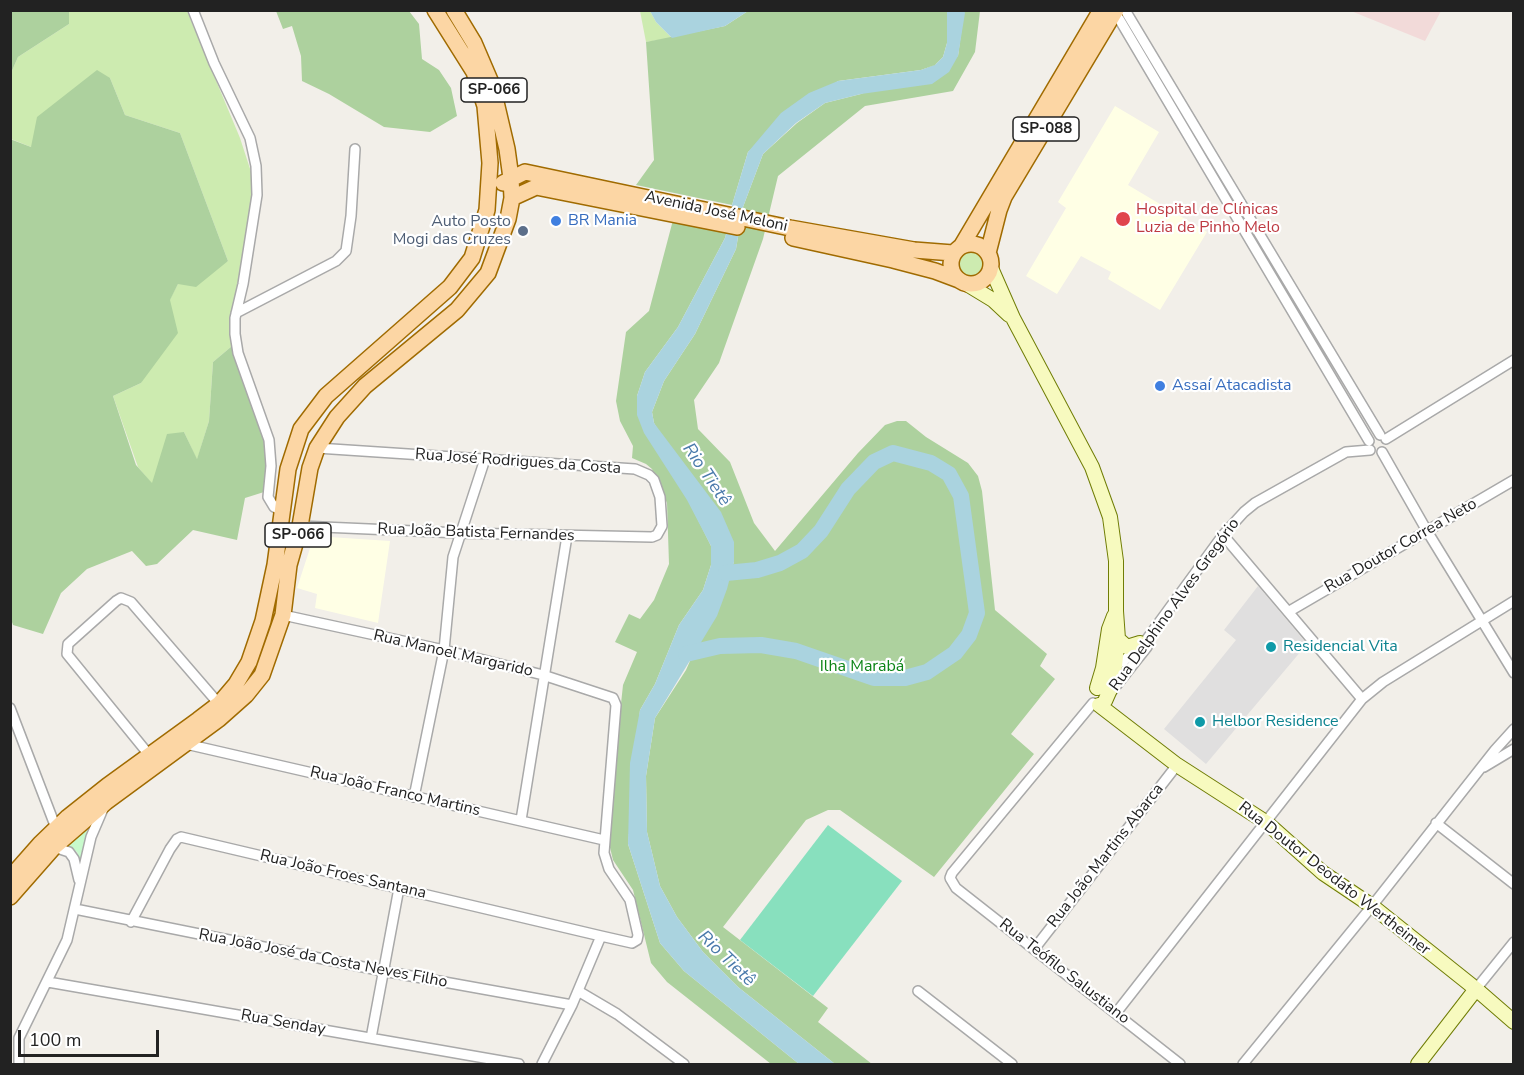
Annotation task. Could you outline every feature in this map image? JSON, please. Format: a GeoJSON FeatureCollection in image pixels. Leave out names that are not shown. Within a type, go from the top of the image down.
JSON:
{"type":"FeatureCollection","features":[{"type":"Feature","properties":{"kind":"main road","name":"SP-066"},"geometry":{"type":"LineString","coordinates":[[10,878],[56,828],[107,786],[219,704],[236,684],[249,662],[263,621],[275,565],[288,469],[301,429],[326,396],[450,287],[472,258],[487,210],[490,163],[485,106],[474,72],[435,10]]}},
{"type":"Feature","properties":{"kind":"main road","name":"SP-066"},"geometry":{"type":"LineString","coordinates":[[10,897],[54,847],[106,802],[186,744],[246,695],[262,675],[283,615],[289,565],[300,526],[310,468],[317,448],[337,417],[364,386],[457,310],[488,273],[508,219],[512,198],[511,178],[492,85],[474,43],[454,10]]}},
{"type":"Feature","properties":{"kind":"main road","name":"SP-088"},"geometry":{"type":"LineString","coordinates":[[958,249],[1114,11]]}},
{"type":"Feature","properties":{"kind":"main road","name":"SP-088"},"geometry":{"type":"LineString","coordinates":[[989,260],[999,210],[1004,197],[1114,11]]}},
{"type":"Feature","properties":{"kind":"main road","name":"Avenida José Meloni"},"geometry":{"type":"LineString","coordinates":[[511,178],[525,172],[788,232],[935,271],[962,282]]}},
{"type":"Feature","properties":{"kind":"main road"},"geometry":{"type":"LineString","coordinates":[[488,198],[511,178]]}},
{"type":"Feature","properties":{"kind":"main road","name":"Avenida José Meloni"},"geometry":{"type":"LineString","coordinates":[[512,198],[536,187],[708,215]]}},
{"type":"Feature","properties":{"kind":"main road","name":"Avenida José Meloni"},"geometry":{"type":"LineString","coordinates":[[788,232],[914,250],[958,249]]}},
{"type":"Feature","properties":{"kind":"main road"},"geometry":{"type":"LineString","coordinates":[[968,244],[980,245],[989,260],[984,279],[972,284],[962,282],[951,271],[950,265],[958,249],[968,244]]}},
{"type":"Feature","properties":{"kind":"street"},"geometry":{"type":"LineString","coordinates":[[193,10],[214,63],[250,138],[256,166],[257,195],[243,284],[236,313],[235,334],[238,353],[269,440],[271,466],[268,497],[273,507],[282,511]]}},
{"type":"Feature","properties":{"kind":"street"},"geometry":{"type":"LineString","coordinates":[[1114,11],[1383,437],[1387,447],[1382,452],[1376,453],[1369,445],[1114,11]]}},
{"type":"Feature","properties":{"kind":"street"},"geometry":{"type":"LineString","coordinates":[[236,313],[336,261],[346,251],[351,216],[355,149]]}},
{"type":"Feature","properties":{"kind":"street","name":"Avenida José Meloni"},"geometry":{"type":"LineString","coordinates":[[989,260],[1013,318],[1092,467],[1106,500],[1116,561],[1116,611]]}},
{"type":"Feature","properties":{"kind":"street","name":"Avenida José Meloni"},"geometry":{"type":"LineString","coordinates":[[962,282],[993,300],[1013,318]]}},
{"type":"Feature","properties":{"kind":"street"},"geometry":{"type":"LineString","coordinates":[[1369,445],[1373,435],[1383,437],[1514,360]]}},
{"type":"Feature","properties":{"kind":"street","name":"Rua Delphino Alves Gregório"},"geometry":{"type":"LineString","coordinates":[[950,878],[1147,647],[1143,641],[1223,535],[1244,512],[1255,503],[1346,452],[1369,445]]}},
{"type":"Feature","properties":{"kind":"street","name":"Rua José Rodrigues da Costa"},"geometry":{"type":"LineString","coordinates":[[317,448],[635,470],[646,473],[654,480],[658,489],[663,515],[660,531],[652,537]]}},
{"type":"Feature","properties":{"kind":"street"},"geometry":{"type":"LineString","coordinates":[[1382,452],[1427,531],[1514,673]]}},
{"type":"Feature","properties":{"kind":"street"},"geometry":{"type":"LineString","coordinates":[[414,797],[444,650],[453,557],[485,459]]}},
{"type":"Feature","properties":{"kind":"street","name":"Rua Doutor Correa Neto"},"geometry":{"type":"LineString","coordinates":[[1288,612],[1514,480]]}},
{"type":"Feature","properties":{"kind":"street","name":"Rua João Batista Fernandes"},"geometry":{"type":"LineString","coordinates":[[300,526],[460,533],[652,537]]}},
{"type":"Feature","properties":{"kind":"street"},"geometry":{"type":"LineString","coordinates":[[1223,535],[1362,699]]}},
{"type":"Feature","properties":{"kind":"street"},"geometry":{"type":"LineString","coordinates":[[521,820],[567,536]]}},
{"type":"Feature","properties":{"kind":"street"},"geometry":{"type":"LineString","coordinates":[[150,756],[66,654],[68,644],[116,601],[121,598],[131,602],[219,704]]}},
{"type":"Feature","properties":{"kind":"street"},"geometry":{"type":"LineString","coordinates":[[1116,1013],[1362,699],[1383,682],[1514,601]]}},
{"type":"Feature","properties":{"kind":"street"},"geometry":{"type":"LineString","coordinates":[[1109,667],[1118,639],[1116,611]]}},
{"type":"Feature","properties":{"kind":"street"},"geometry":{"type":"LineString","coordinates":[[1101,699],[1113,683],[1109,667],[1109,629],[1116,611]]}},
{"type":"Feature","properties":{"kind":"street","name":"Rua Manoel Margarido"},"geometry":{"type":"LineString","coordinates":[[283,615],[444,650],[543,675],[610,696],[616,705],[604,840]]}},
{"type":"Feature","properties":{"kind":"street"},"geometry":{"type":"LineString","coordinates":[[1118,639],[1127,647],[1143,641]]}},
{"type":"Feature","properties":{"kind":"street"},"geometry":{"type":"LineString","coordinates":[[1109,667],[1124,662],[1143,641]]}},
{"type":"Feature","properties":{"kind":"street","name":"Rua Doutor Deodato Wertheimer"},"geometry":{"type":"LineString","coordinates":[[1101,699],[1122,720],[1178,765],[1267,823],[1323,873],[1372,906],[1476,989],[1514,1023]]}},
{"type":"Feature","properties":{"kind":"street"},"geometry":{"type":"LineString","coordinates":[[10,708],[56,828]]}},
{"type":"Feature","properties":{"kind":"street"},"geometry":{"type":"LineString","coordinates":[[1243,1065],[1514,729]]}},
{"type":"Feature","properties":{"kind":"street","name":"Rua João Franco Martins"},"geometry":{"type":"LineString","coordinates":[[186,744],[604,840]]}},
{"type":"Feature","properties":{"kind":"street"},"geometry":{"type":"LineString","coordinates":[[1482,768],[1514,749]]}},
{"type":"Feature","properties":{"kind":"street","name":"Rua João Martins Abarca"},"geometry":{"type":"LineString","coordinates":[[1035,948],[1178,765]]}},
{"type":"Feature","properties":{"kind":"street"},"geometry":{"type":"LineString","coordinates":[[19,1065],[15,1036],[48,982],[67,940],[91,837],[106,802]]}},
{"type":"Feature","properties":{"kind":"street"},"geometry":{"type":"LineString","coordinates":[[1436,823],[1514,884]]}},
{"type":"Feature","properties":{"kind":"street","name":"Rua João Froes Santana"},"geometry":{"type":"LineString","coordinates":[[131,922],[170,849],[179,837],[633,943],[637,940],[638,935],[630,900],[605,861],[604,840]]}},
{"type":"Feature","properties":{"kind":"street"},"geometry":{"type":"LineString","coordinates":[[54,847],[69,852],[74,859],[79,887]]}},
{"type":"Feature","properties":{"kind":"street","name":"Rua Teófilo Salustiano"},"geometry":{"type":"LineString","coordinates":[[950,878],[956,888],[1035,948],[1180,1065]]}},
{"type":"Feature","properties":{"kind":"street"},"geometry":{"type":"LineString","coordinates":[[371,1038],[399,888]]}},
{"type":"Feature","properties":{"kind":"street","name":"Rua João José da Costa Neves Filho"},"geometry":{"type":"LineString","coordinates":[[75,909],[383,971],[572,1005]]}},
{"type":"Feature","properties":{"kind":"street"},"geometry":{"type":"LineString","coordinates":[[542,1065],[572,1005],[601,936]]}},
{"type":"Feature","properties":{"kind":"street"},"geometry":{"type":"LineString","coordinates":[[1418,1065],[1514,942]]}},
{"type":"Feature","properties":{"kind":"street","name":"Rua Senday"},"geometry":{"type":"LineString","coordinates":[[48,982],[519,1065]]}},
{"type":"Feature","properties":{"kind":"street"},"geometry":{"type":"LineString","coordinates":[[578,991],[617,1014],[684,1065]]}},
{"type":"Feature","properties":{"kind":"street"},"geometry":{"type":"LineString","coordinates":[[918,991],[1012,1065]]}},
{"type":"Feature","properties":{"kind":"shaded area"},"geometry":{"type":"Polygon","coordinates":[[[1441,10],[1425,41],[1351,11],[1441,10]]]}},
{"type":"Feature","properties":{"kind":"shaded area","name":"Hospital de Clínicas Luzia de Pinho Melo"},"geometry":{"type":"Polygon","coordinates":[[[1115,106],[1159,132],[1128,185],[1207,232],[1160,310],[1108,279],[1111,272],[1081,256],[1057,294],[1026,276],[1066,208],[1058,202],[1115,106]]]}},
{"type":"Feature","properties":{"kind":"shaded area"},"geometry":{"type":"Polygon","coordinates":[[[314,536],[390,541],[378,623],[315,608],[317,594],[297,588],[314,536]]]}},
{"type":"Feature","properties":{"kind":"shaded area"},"geometry":{"type":"Polygon","coordinates":[[[1258,586],[1307,644],[1206,764],[1164,729],[1236,640],[1224,630],[1258,586]]]}},
{"type":"Feature","properties":{"kind":"green space"},"geometry":{"type":"Polygon","coordinates":[[[11,10],[69,11],[69,24],[18,57],[11,73],[11,10]]]}},
{"type":"Feature","properties":{"kind":"green space"},"geometry":{"type":"Polygon","coordinates":[[[69,11],[187,11],[240,138],[254,181],[253,205],[230,321],[232,346],[213,362],[209,421],[197,460],[184,432],[152,484],[138,467],[113,396],[141,383],[170,299],[178,284],[228,261],[180,133],[125,115],[110,78],[31,147],[11,139],[11,73],[18,57],[69,24],[69,11]]]}},
{"type":"Feature","properties":{"kind":"green space"},"geometry":{"type":"Polygon","coordinates":[[[276,11],[409,11],[419,24],[422,59],[439,70],[451,88],[457,116],[430,132],[384,127],[329,94],[302,81],[301,56],[292,26],[283,29],[276,11]]]}},
{"type":"Feature","properties":{"kind":"green space"},"geometry":{"type":"Polygon","coordinates":[[[640,11],[650,11],[656,22],[672,38],[646,42],[640,11]]]}},
{"type":"Feature","properties":{"kind":"green space"},"geometry":{"type":"Polygon","coordinates":[[[748,11],[947,11],[947,43],[943,57],[935,65],[921,70],[838,81],[748,152],[732,205],[636,185],[654,160],[646,42],[725,26],[748,11]]]}},
{"type":"Feature","properties":{"kind":"green space","name":"Ilha Marabá"},"geometry":{"type":"Polygon","coordinates":[[[964,11],[980,11],[975,52],[953,91],[865,106],[778,176],[763,239],[719,363],[694,400],[698,429],[730,462],[754,523],[775,551],[858,453],[885,425],[906,421],[926,437],[968,463],[978,476],[982,491],[995,610],[1047,654],[1040,666],[1055,679],[1011,734],[1034,754],[934,877],[840,810],[828,810],[806,820],[723,927],[828,1008],[818,1022],[872,1064],[835,1064],[738,987],[703,952],[677,917],[660,886],[647,832],[646,776],[655,718],[686,670],[734,562],[654,423],[652,412],[664,381],[695,334],[736,249],[743,207],[763,154],[797,123],[825,103],[861,94],[958,56],[964,11]]]}},
{"type":"Feature","properties":{"kind":"green space"},"geometry":{"type":"Polygon","coordinates":[[[97,70],[110,78],[125,115],[180,133],[228,261],[196,287],[178,284],[170,300],[178,333],[141,383],[113,396],[136,465],[152,483],[167,434],[184,432],[197,459],[209,421],[213,362],[232,346],[268,448],[264,492],[245,498],[237,540],[193,530],[157,564],[146,566],[132,551],[87,569],[61,593],[43,634],[13,625],[11,619],[10,139],[31,147],[37,117],[97,70]]]}},
{"type":"Feature","properties":{"kind":"green space"},"geometry":{"type":"Polygon","coordinates":[[[673,220],[727,231],[678,327],[645,372],[637,396],[711,546],[711,565],[703,590],[679,625],[655,684],[640,710],[628,844],[660,943],[684,971],[799,1064],[771,1064],[667,982],[651,963],[633,890],[613,860],[607,835],[623,685],[637,652],[615,642],[629,614],[640,619],[654,600],[669,564],[667,503],[652,469],[632,458],[633,446],[620,421],[616,401],[626,332],[649,311],[673,220]]]}},
{"type":"Feature","properties":{"kind":"green space"},"geometry":{"type":"Polygon","coordinates":[[[969,251],[979,254],[982,264],[979,274],[969,277],[959,274],[956,264],[959,254],[969,251]]]}},
{"type":"Feature","properties":{"kind":"green space"},"geometry":{"type":"Polygon","coordinates":[[[92,820],[87,832],[81,864],[77,852],[65,845],[92,820]]]}},
{"type":"Feature","properties":{"kind":"green space"},"geometry":{"type":"Polygon","coordinates":[[[828,825],[902,881],[813,996],[740,940],[828,825]]]}},
{"type":"Feature","properties":{"kind":"water"},"geometry":{"type":"Polygon","coordinates":[[[650,11],[748,11],[725,26],[672,38],[656,22],[650,11]]]}},
{"type":"Feature","properties":{"kind":"water"},"geometry":{"type":"Polygon","coordinates":[[[947,11],[964,11],[965,13],[958,56],[949,72],[932,84],[861,94],[825,103],[796,123],[763,154],[743,207],[736,249],[695,334],[664,381],[652,412],[654,423],[721,512],[734,542],[734,562],[717,616],[655,718],[646,776],[647,832],[660,886],[677,917],[703,952],[738,987],[835,1064],[799,1064],[684,971],[660,943],[628,844],[630,763],[640,710],[655,684],[679,625],[703,590],[711,565],[711,546],[687,500],[644,433],[637,415],[637,396],[645,372],[678,327],[725,238],[748,152],[781,113],[809,93],[838,81],[921,70],[935,65],[943,57],[947,43],[947,11]]]}},
{"type":"Feature","properties":{"kind":"waterway"},"geometry":{"type":"LineString","coordinates":[[686,654],[720,646],[761,645],[796,651],[874,678],[905,678],[927,672],[955,653],[969,635],[977,613],[961,496],[949,474],[931,463],[893,453],[874,462],[848,489],[821,531],[802,551],[780,563],[757,570],[726,573]]}},
{"type":"Feature","properties":{"kind":"place","name":"Hospital de Clínicas Luzia de Pinho Melo"},"geometry":{"type":"Point","coordinates":[1123,219]}},
{"type":"Feature","properties":{"kind":"place","name":"BR Mania"},"geometry":{"type":"Point","coordinates":[556,221]}},
{"type":"Feature","properties":{"kind":"place","name":"Auto Posto Mogi das Cruzes"},"geometry":{"type":"Point","coordinates":[523,231]}},
{"type":"Feature","properties":{"kind":"place","name":"Assaí Atacadista"},"geometry":{"type":"Point","coordinates":[1160,386]}},
{"type":"Feature","properties":{"kind":"place","name":"Residencial Vita"},"geometry":{"type":"Point","coordinates":[1271,647]}},
{"type":"Feature","properties":{"kind":"place","name":"Helbor Residence"},"geometry":{"type":"Point","coordinates":[1200,722]}},
{"type":"Feature","properties":{"kind":"water label","name":"Rio Tietê"},"geometry":{"type":"Point","coordinates":[706,475]}},
{"type":"Feature","properties":{"kind":"water label","name":"Rio Tietê"},"geometry":{"type":"Point","coordinates":[726,959]}}]}
